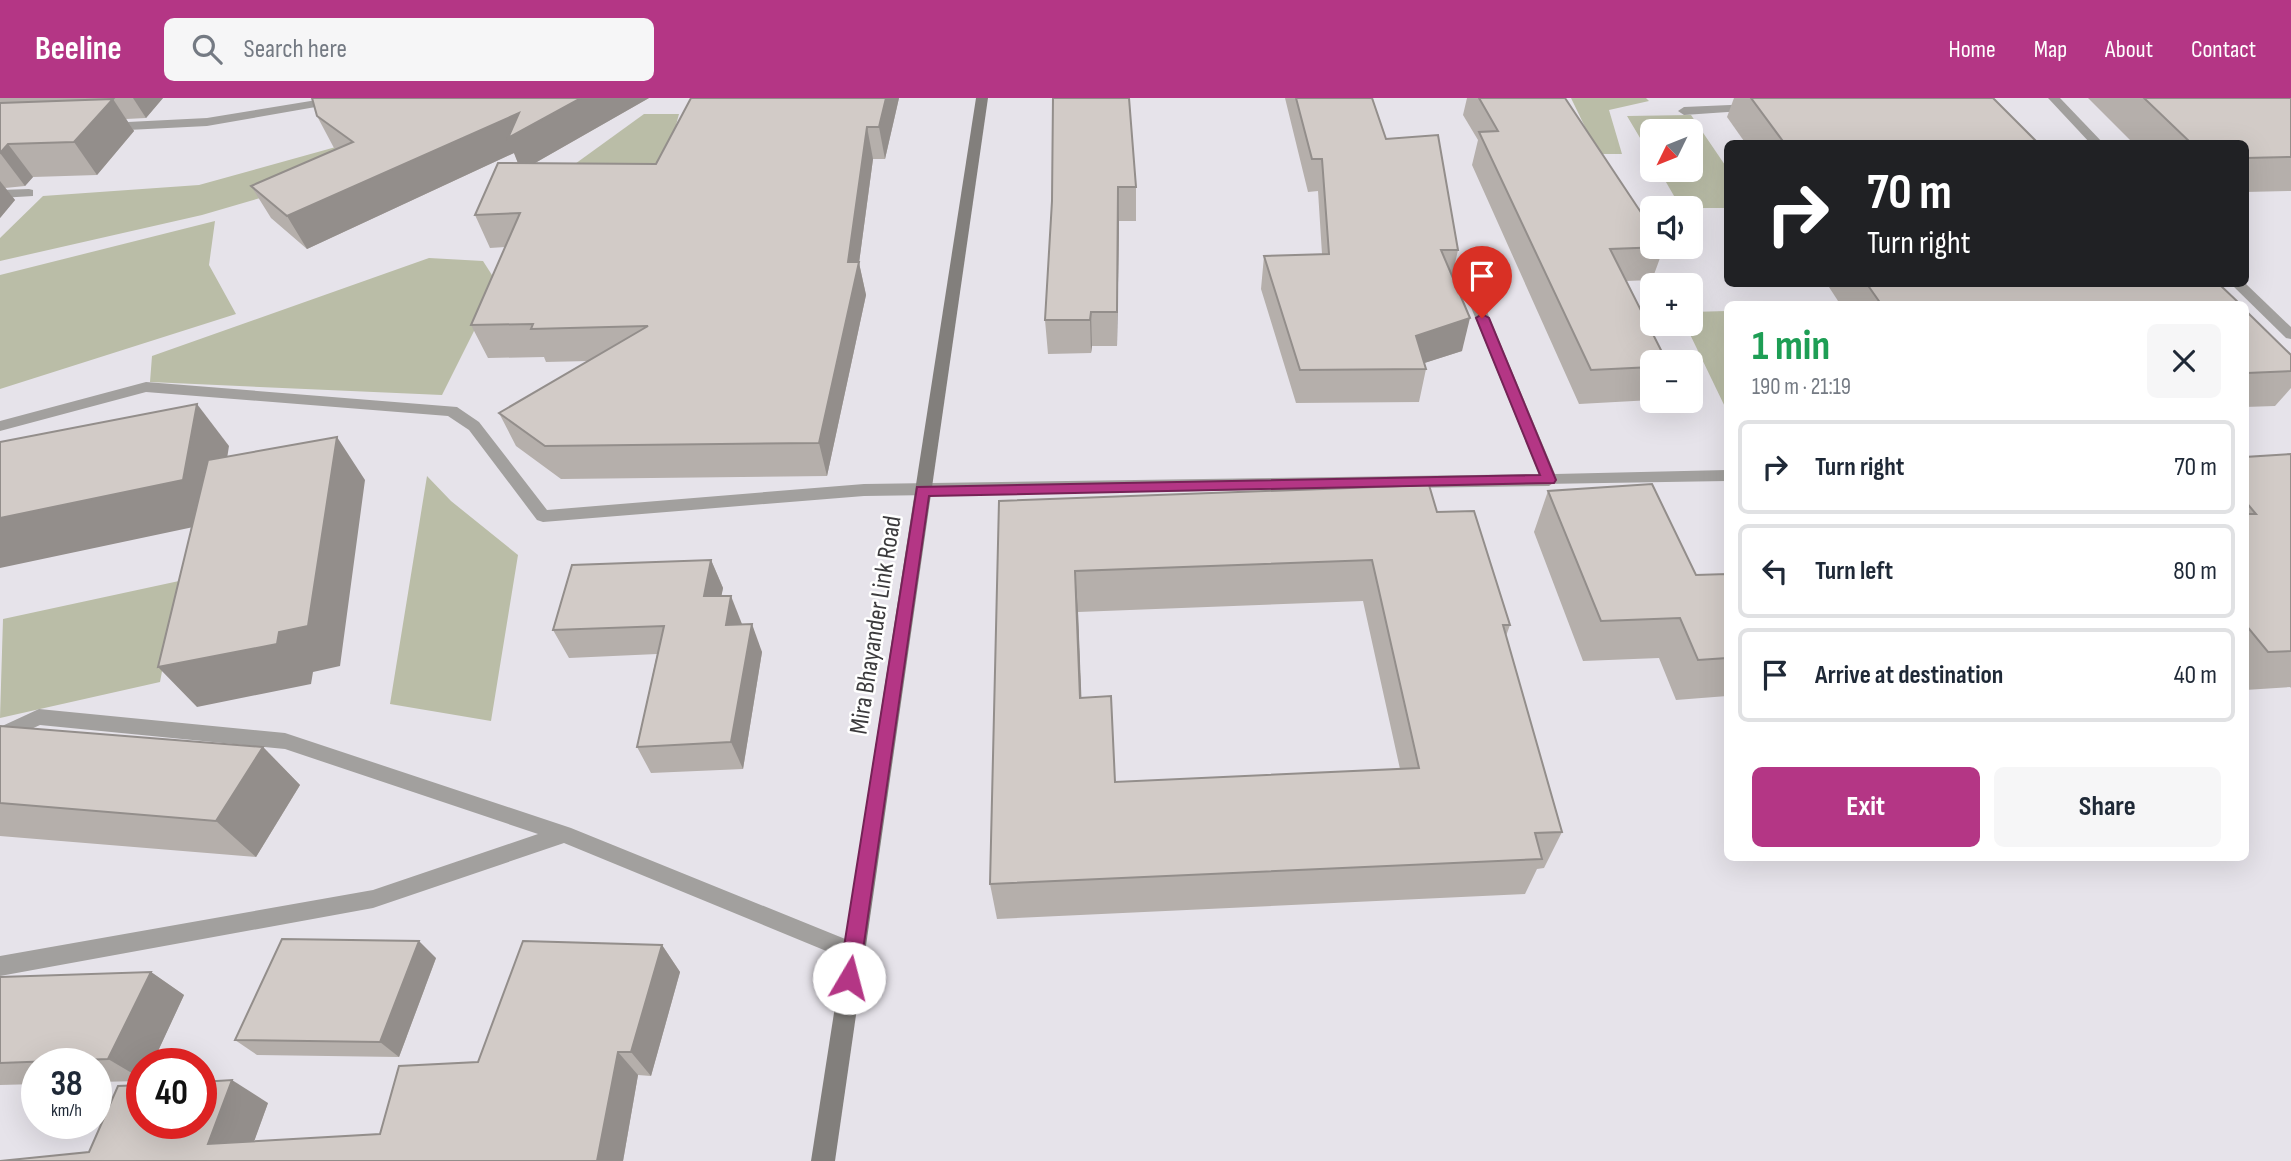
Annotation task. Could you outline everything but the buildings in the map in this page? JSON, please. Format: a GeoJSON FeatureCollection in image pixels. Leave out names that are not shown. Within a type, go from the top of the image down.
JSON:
{"type":"FeatureCollection","features":[{"type":"Feature","properties":{"kind":"street"},"geometry":{"type":"LineString","coordinates":[[89,127],[207,122],[350,98]]}},
{"type":"Feature","properties":{"kind":"street","name":"Mira Bhayander Link Road"},"geometry":{"type":"LineString","coordinates":[[823,1161],[982,98]]}},
{"type":"Feature","properties":{"kind":"street"},"geometry":{"type":"LineString","coordinates":[[2054,98],[2094,140]]}},
{"type":"Feature","properties":{"kind":"street"},"geometry":{"type":"LineString","coordinates":[[1684,111],[1765,108]]}},
{"type":"Feature","properties":{"kind":"street"},"geometry":{"type":"LineString","coordinates":[[0,194],[29,193]]}},
{"type":"Feature","properties":{"kind":"street"},"geometry":{"type":"LineString","coordinates":[[2241,287],[2291,335]]}},
{"type":"Feature","properties":{"kind":"street"},"geometry":{"type":"LineString","coordinates":[[1473,295],[1549,480]]}},
{"type":"Feature","properties":{"kind":"street"},"geometry":{"type":"LineString","coordinates":[[0,426],[146,387],[452,411],[474,426],[543,516],[864,490],[1724,476]]}},
{"type":"Feature","properties":{"kind":"street"},"geometry":{"type":"LineString","coordinates":[[0,735],[39,717],[285,741],[564,834],[853,951]]}},
{"type":"Feature","properties":{"kind":"street"},"geometry":{"type":"LineString","coordinates":[[0,966],[373,899],[564,834]]}},
{"type":"Feature","properties":{"kind":"green space"},"geometry":{"type":"Polygon","coordinates":[[[1571,98],[1646,98],[1649,101],[1609,110],[1622,154],[1598,154],[1571,98]]]}},
{"type":"Feature","properties":{"kind":"green space"},"geometry":{"type":"Polygon","coordinates":[[[644,114],[679,114],[658,192],[539,190],[644,114]]]}},
{"type":"Feature","properties":{"kind":"green space"},"geometry":{"type":"Polygon","coordinates":[[[1691,115],[1694,119],[1640,119],[1640,138],[1627,116],[1691,115]]]}},
{"type":"Feature","properties":{"kind":"green space"},"geometry":{"type":"Polygon","coordinates":[[[440,118],[281,192],[202,215],[0,261],[0,238],[43,196],[199,185],[440,118]]]}},
{"type":"Feature","properties":{"kind":"green space"},"geometry":{"type":"Polygon","coordinates":[[[1703,133],[1724,164],[1724,208],[1703,208],[1703,196],[1674,196],[1666,182],[1703,182],[1703,133]]]}},
{"type":"Feature","properties":{"kind":"green space"},"geometry":{"type":"Polygon","coordinates":[[[215,221],[209,265],[236,314],[0,389],[0,275],[215,221]]]}},
{"type":"Feature","properties":{"kind":"green space"},"geometry":{"type":"Polygon","coordinates":[[[429,258],[483,261],[506,297],[489,301],[442,395],[150,382],[152,356],[429,258]]]}},
{"type":"Feature","properties":{"kind":"green space"},"geometry":{"type":"Polygon","coordinates":[[[1724,311],[1724,405],[1703,361],[1703,350],[1698,350],[1691,336],[1703,336],[1703,312],[1724,311]]]}},
{"type":"Feature","properties":{"kind":"green space"},"geometry":{"type":"Polygon","coordinates":[[[427,476],[451,501],[518,555],[491,721],[390,704],[427,476]]]}},
{"type":"Feature","properties":{"kind":"green space"},"geometry":{"type":"Polygon","coordinates":[[[179,581],[160,682],[0,718],[3,619],[179,581]]]}},
{"type":"Feature","properties":{"kind":"route"},"geometry":{"type":"LineString","coordinates":[[849,978],[923,491],[1549,480],[1482,318]]}}]}
